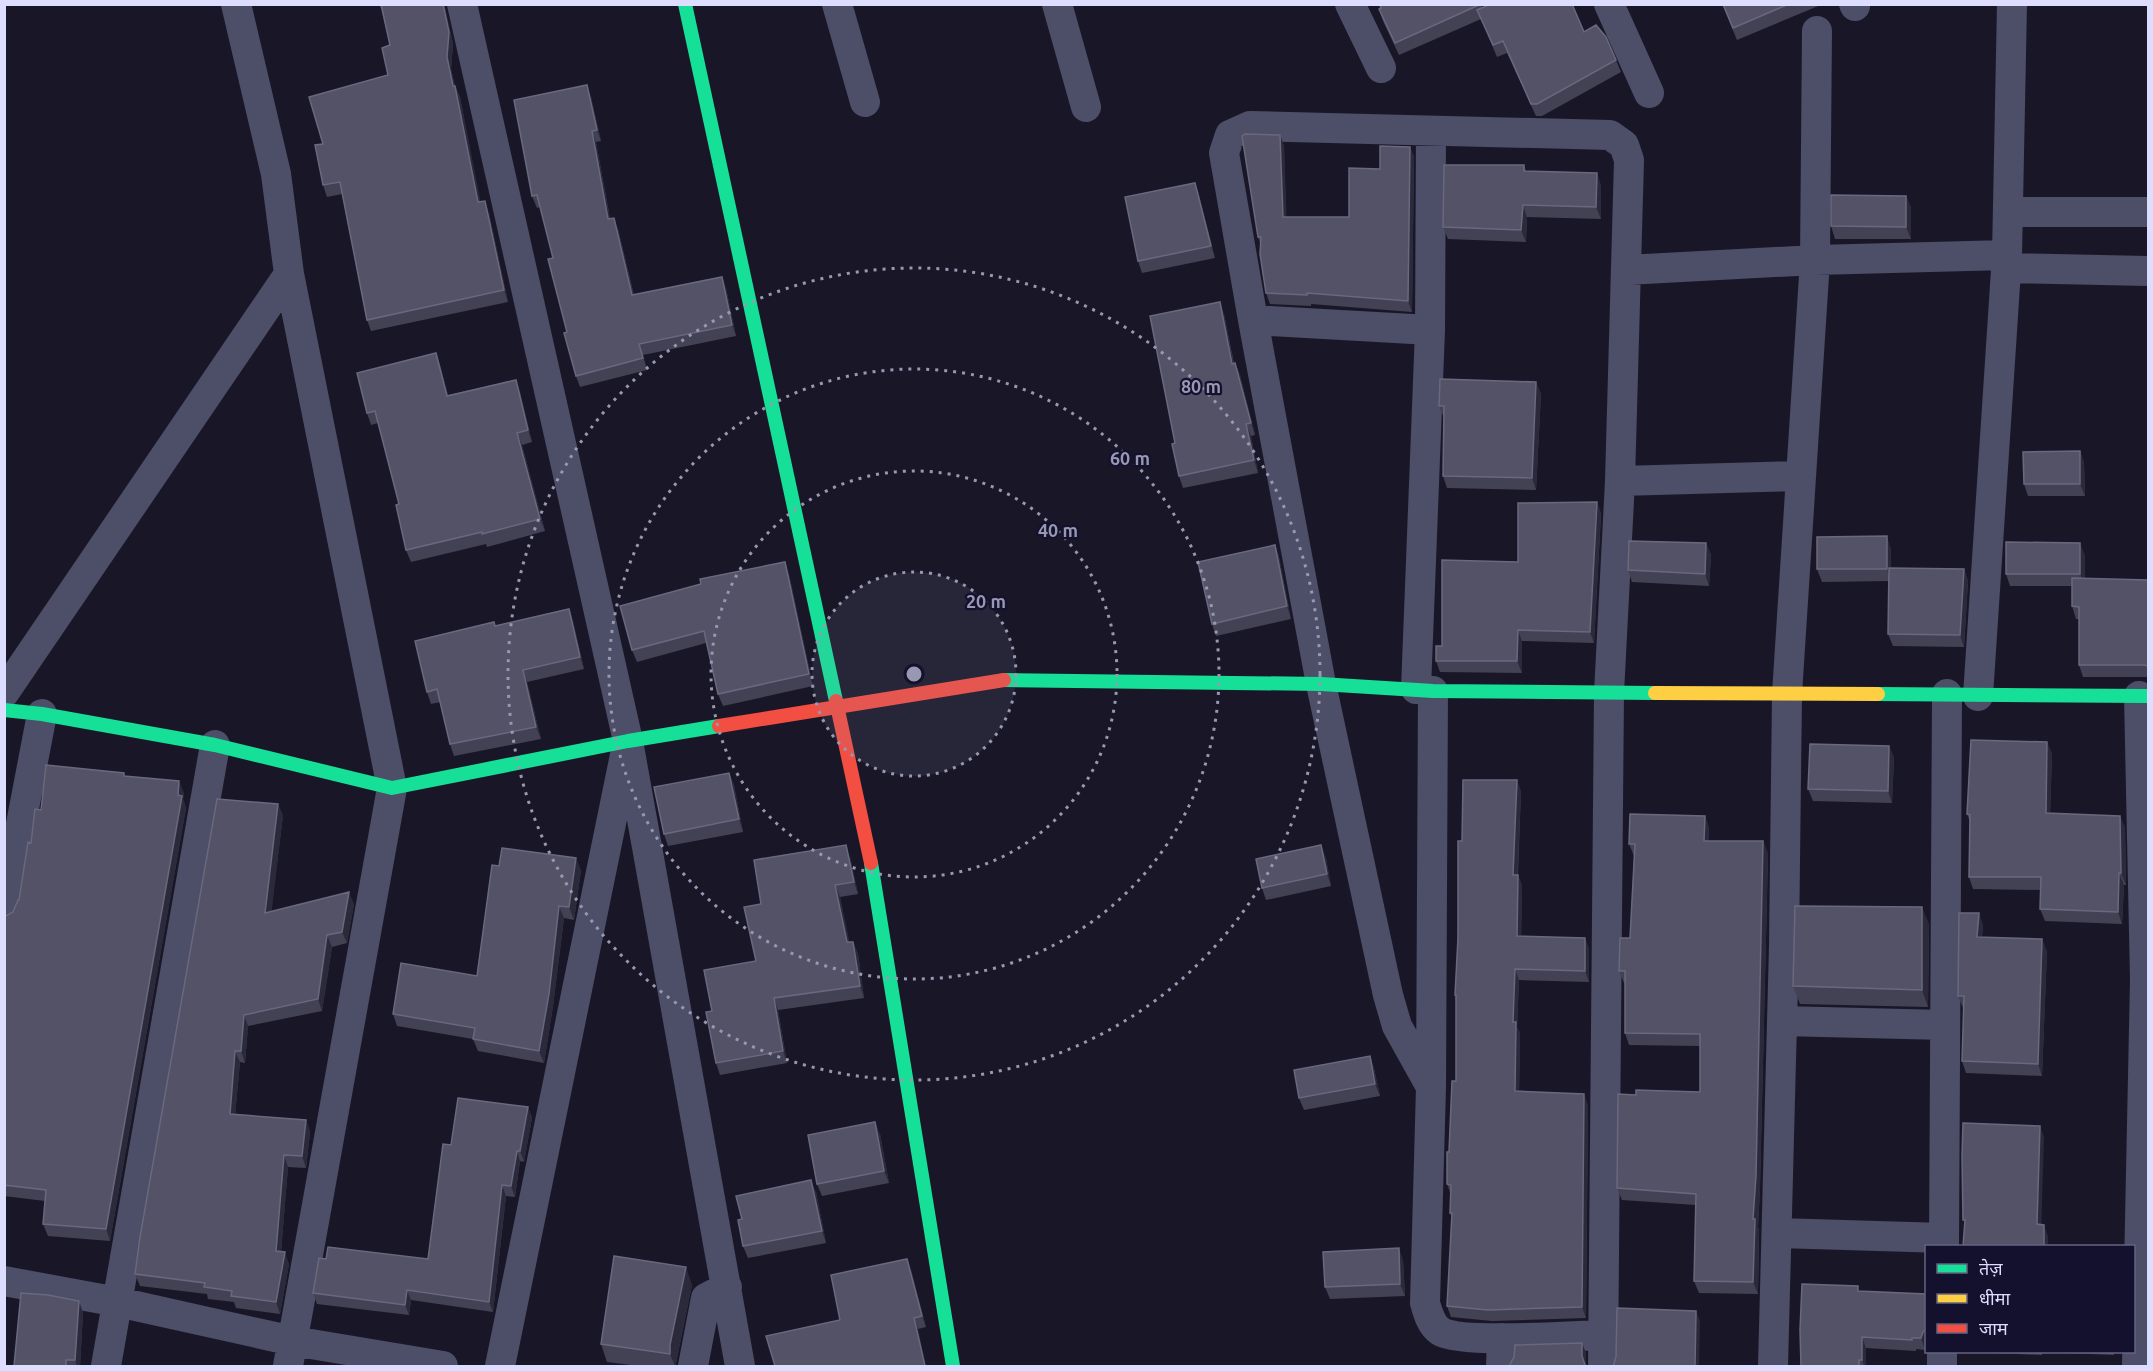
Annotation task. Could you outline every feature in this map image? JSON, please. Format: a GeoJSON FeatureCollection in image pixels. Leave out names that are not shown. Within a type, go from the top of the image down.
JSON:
{"type":"FeatureCollection","features":[{"type":"Feature","properties":{"kind":"street"},"geometry":{"type":"LineString","coordinates":[[236,4],[276,174],[289,274],[392,788],[290,1354]]}},
{"type":"Feature","properties":{"kind":"street"},"geometry":{"type":"LineString","coordinates":[[462,4],[628,741],[740,1366]]}},
{"type":"Feature","properties":{"kind":"street"},"geometry":{"type":"LineString","coordinates":[[685,4],[876,887],[953,1366]]}},
{"type":"Feature","properties":{"kind":"street"},"geometry":{"type":"LineString","coordinates":[[837,4],[865,102]]}},
{"type":"Feature","properties":{"kind":"street"},"geometry":{"type":"LineString","coordinates":[[1057,4],[1086,107]]}},
{"type":"Feature","properties":{"kind":"street"},"geometry":{"type":"LineString","coordinates":[[1350,4],[1381,68]]}},
{"type":"Feature","properties":{"kind":"street"},"geometry":{"type":"LineString","coordinates":[[1609,4],[1649,93]]}},
{"type":"Feature","properties":{"kind":"street"},"geometry":{"type":"LineString","coordinates":[[1978,696],[2009,212],[2012,4]]}},
{"type":"Feature","properties":{"kind":"street"},"geometry":{"type":"LineString","coordinates":[[1773,1366],[1782,1021],[1787,694],[1815,260],[1817,31]]}},
{"type":"Feature","properties":{"kind":"street"},"geometry":{"type":"LineString","coordinates":[[1431,1087],[1397,1026],[1388,995],[1321,684],[1224,153],[1230,135],[1250,126],[1610,135],[1624,145],[1629,160],[1620,481],[1609,693],[1603,1366]]}},
{"type":"Feature","properties":{"kind":"street"},"geometry":{"type":"LineString","coordinates":[[1431,132],[1424,690],[1431,1087],[1425,1303],[1430,1319],[1439,1331],[1501,1352],[1602,1335]]}},
{"type":"Feature","properties":{"kind":"street"},"geometry":{"type":"LineString","coordinates":[[2009,212],[2148,212]]}},
{"type":"Feature","properties":{"kind":"street"},"geometry":{"type":"LineString","coordinates":[[1626,270],[1815,260],[2006,262],[2148,271]]}},
{"type":"Feature","properties":{"kind":"street"},"geometry":{"type":"LineString","coordinates":[[4,693],[289,274]]}},
{"type":"Feature","properties":{"kind":"street"},"geometry":{"type":"LineString","coordinates":[[1253,320],[1430,330]]}},
{"type":"Feature","properties":{"kind":"street"},"geometry":{"type":"LineString","coordinates":[[1620,481],[1800,476]]}},
{"type":"Feature","properties":{"kind":"street"},"geometry":{"type":"LineString","coordinates":[[4,710],[42,714],[215,745],[392,788],[628,741],[999,680],[1321,684],[1424,690],[1609,693],[2144,696],[2146,979],[2136,1366]]}},
{"type":"Feature","properties":{"kind":"street"},"geometry":{"type":"LineString","coordinates":[[1777,1233],[1944,1242],[1947,694]]}},
{"type":"Feature","properties":{"kind":"street"},"geometry":{"type":"LineString","coordinates":[[4,913],[42,714]]}},
{"type":"Feature","properties":{"kind":"street"},"geometry":{"type":"LineString","coordinates":[[500,1366],[628,741]]}},
{"type":"Feature","properties":{"kind":"street"},"geometry":{"type":"LineString","coordinates":[[106,1366],[215,745]]}},
{"type":"Feature","properties":{"kind":"street"},"geometry":{"type":"LineString","coordinates":[[1782,1021],[1945,1025]]}},
{"type":"Feature","properties":{"kind":"street"},"geometry":{"type":"LineString","coordinates":[[4,1281],[118,1302],[290,1354],[443,1366]]}},
{"type":"Feature","properties":{"kind":"street"},"geometry":{"type":"LineString","coordinates":[[693,1366],[706,1298],[727,1287]]}},
{"type":"Feature","properties":{"kind":"building"},"geometry":{"type":"Polygon","coordinates":[[[381,4],[443,4],[449,32],[447,57],[453,86],[455,86],[478,202],[485,201],[504,290],[367,320],[340,182],[323,185],[315,145],[323,144],[309,97],[388,75],[382,48],[390,45],[381,4]]]}},
{"type":"Feature","properties":{"kind":"building"},"geometry":{"type":"Polygon","coordinates":[[[1380,4],[1481,4],[1395,43],[1379,9],[1380,4]]]}},
{"type":"Feature","properties":{"kind":"building"},"geometry":{"type":"Polygon","coordinates":[[[1491,4],[1572,4],[1584,32],[1596,25],[1606,37],[1616,60],[1537,104],[1531,104],[1503,41],[1493,45],[1477,10],[1491,4]]]}},
{"type":"Feature","properties":{"kind":"building"},"geometry":{"type":"Polygon","coordinates":[[[1723,4],[1789,4],[1733,28],[1723,4]]]}},
{"type":"Feature","properties":{"kind":"building"},"geometry":{"type":"Polygon","coordinates":[[[587,85],[597,130],[592,131],[608,219],[614,218],[632,295],[722,277],[732,325],[639,344],[643,358],[576,376],[548,259],[553,258],[537,195],[532,196],[514,100],[587,85]]]}},
{"type":"Feature","properties":{"kind":"building"},"geometry":{"type":"Polygon","coordinates":[[[1245,134],[1280,135],[1283,217],[1349,217],[1349,168],[1380,169],[1380,146],[1410,147],[1408,301],[1307,293],[1307,295],[1266,293],[1260,254],[1261,237],[1258,237],[1242,136],[1245,134]]]}},
{"type":"Feature","properties":{"kind":"building"},"geometry":{"type":"Polygon","coordinates":[[[1444,165],[1524,165],[1524,171],[1597,173],[1596,207],[1523,205],[1521,230],[1443,227],[1444,165]]]}},
{"type":"Feature","properties":{"kind":"building"},"geometry":{"type":"Polygon","coordinates":[[[1195,183],[1211,246],[1138,261],[1125,197],[1195,183]]]}},
{"type":"Feature","properties":{"kind":"building"},"geometry":{"type":"Polygon","coordinates":[[[1831,195],[1906,196],[1906,227],[1831,226],[1831,195]]]}},
{"type":"Feature","properties":{"kind":"building"},"geometry":{"type":"Polygon","coordinates":[[[1220,302],[1232,364],[1235,363],[1251,423],[1246,424],[1254,460],[1179,476],[1172,444],[1175,443],[1150,316],[1220,302]]]}},
{"type":"Feature","properties":{"kind":"building"},"geometry":{"type":"Polygon","coordinates":[[[436,353],[447,396],[516,380],[528,430],[517,433],[540,519],[406,550],[396,505],[399,504],[375,411],[367,413],[357,373],[436,353]]]}},
{"type":"Feature","properties":{"kind":"building"},"geometry":{"type":"Polygon","coordinates":[[[1440,379],[1536,382],[1532,478],[1443,476],[1444,406],[1439,406],[1440,379]]]}},
{"type":"Feature","properties":{"kind":"building"},"geometry":{"type":"Polygon","coordinates":[[[2080,451],[2080,484],[2024,484],[2023,452],[2080,451]]]}},
{"type":"Feature","properties":{"kind":"building"},"geometry":{"type":"Polygon","coordinates":[[[1597,502],[1590,632],[1518,630],[1517,661],[1436,661],[1436,646],[1442,646],[1442,560],[1518,562],[1518,503],[1597,502]]]}},
{"type":"Feature","properties":{"kind":"building"},"geometry":{"type":"Polygon","coordinates":[[[1887,536],[1887,569],[1817,569],[1817,537],[1887,536]]]}},
{"type":"Feature","properties":{"kind":"building"},"geometry":{"type":"Polygon","coordinates":[[[1629,541],[1706,543],[1705,574],[1628,570],[1629,541]]]}},
{"type":"Feature","properties":{"kind":"building"},"geometry":{"type":"Polygon","coordinates":[[[2006,542],[2080,543],[2080,574],[2006,574],[2006,542]]]}},
{"type":"Feature","properties":{"kind":"building"},"geometry":{"type":"Polygon","coordinates":[[[1275,545],[1287,606],[1212,624],[1198,562],[1275,545]]]}},
{"type":"Feature","properties":{"kind":"building"},"geometry":{"type":"Polygon","coordinates":[[[785,562],[809,674],[718,694],[704,631],[632,650],[620,606],[701,584],[700,579],[785,562]]]}},
{"type":"Feature","properties":{"kind":"building"},"geometry":{"type":"Polygon","coordinates":[[[1889,568],[1964,569],[1960,635],[1888,634],[1889,568]]]}},
{"type":"Feature","properties":{"kind":"building"},"geometry":{"type":"Polygon","coordinates":[[[2072,578],[2148,580],[2148,666],[2079,665],[2079,607],[2072,606],[2072,578]]]}},
{"type":"Feature","properties":{"kind":"building"},"geometry":{"type":"Polygon","coordinates":[[[569,609],[580,657],[523,670],[536,727],[450,744],[437,689],[427,692],[415,641],[494,622],[495,626],[569,609]]]}},
{"type":"Feature","properties":{"kind":"building"},"geometry":{"type":"Polygon","coordinates":[[[1971,740],[2047,742],[2046,813],[2120,816],[2121,873],[2119,873],[2118,912],[2040,909],[2041,877],[1969,877],[1970,815],[1967,814],[1971,740]]]}},
{"type":"Feature","properties":{"kind":"building"},"geometry":{"type":"Polygon","coordinates":[[[1810,744],[1889,746],[1888,791],[1808,789],[1810,744]]]}},
{"type":"Feature","properties":{"kind":"building"},"geometry":{"type":"Polygon","coordinates":[[[46,765],[179,781],[178,795],[182,796],[106,1229],[43,1224],[46,1190],[4,1185],[4,917],[13,912],[19,900],[28,842],[31,843],[35,809],[41,810],[46,765]]]}},
{"type":"Feature","properties":{"kind":"building"},"geometry":{"type":"Polygon","coordinates":[[[729,773],[739,819],[664,834],[654,787],[729,773]]]}},
{"type":"Feature","properties":{"kind":"building"},"geometry":{"type":"Polygon","coordinates":[[[1463,780],[1517,780],[1513,875],[1518,875],[1517,936],[1585,938],[1585,971],[1515,969],[1513,1022],[1516,1022],[1515,1091],[1584,1094],[1582,1307],[1488,1310],[1447,1306],[1452,1213],[1450,1213],[1451,1185],[1447,1184],[1447,1152],[1449,1152],[1452,1081],[1456,1081],[1458,841],[1462,841],[1463,780]]]}},
{"type":"Feature","properties":{"kind":"building"},"geometry":{"type":"Polygon","coordinates":[[[217,799],[278,804],[265,913],[349,892],[342,932],[327,935],[318,999],[244,1015],[241,1051],[235,1051],[230,1114],[306,1120],[302,1156],[284,1155],[276,1251],[285,1252],[276,1302],[231,1296],[232,1291],[204,1287],[205,1283],[135,1274],[217,799]]]}},
{"type":"Feature","properties":{"kind":"building"},"geometry":{"type":"Polygon","coordinates":[[[1630,814],[1705,816],[1704,841],[1763,841],[1753,1282],[1694,1281],[1696,1194],[1617,1188],[1618,1094],[1636,1095],[1636,1090],[1700,1092],[1700,1034],[1625,1033],[1625,971],[1619,971],[1620,938],[1630,938],[1635,844],[1629,844],[1630,814]]]}},
{"type":"Feature","properties":{"kind":"building"},"geometry":{"type":"Polygon","coordinates":[[[846,845],[854,882],[835,885],[847,942],[853,942],[860,986],[774,998],[783,1051],[716,1063],[706,1012],[712,1011],[704,970],[756,961],[744,907],[761,904],[754,860],[846,845]]]}},
{"type":"Feature","properties":{"kind":"building"},"geometry":{"type":"Polygon","coordinates":[[[1321,845],[1327,874],[1262,888],[1256,859],[1321,845]]]}},
{"type":"Feature","properties":{"kind":"building"},"geometry":{"type":"Polygon","coordinates":[[[502,848],[576,858],[569,907],[559,906],[549,994],[539,1051],[473,1039],[475,1028],[393,1014],[401,963],[477,976],[492,865],[499,866],[502,848]]]}},
{"type":"Feature","properties":{"kind":"building"},"geometry":{"type":"Polygon","coordinates":[[[1795,906],[1922,907],[1922,990],[1793,986],[1795,906]]]}},
{"type":"Feature","properties":{"kind":"building"},"geometry":{"type":"Polygon","coordinates":[[[1959,913],[1979,913],[1977,937],[2042,939],[2038,1064],[1962,1061],[1964,996],[1958,996],[1959,913]]]}},
{"type":"Feature","properties":{"kind":"building"},"geometry":{"type":"Polygon","coordinates":[[[1370,1056],[1375,1084],[1299,1098],[1294,1070],[1370,1056]]]}},
{"type":"Feature","properties":{"kind":"building"},"geometry":{"type":"Polygon","coordinates":[[[458,1098],[528,1107],[511,1186],[502,1185],[489,1302],[407,1290],[405,1305],[313,1293],[319,1258],[326,1259],[328,1247],[428,1259],[443,1144],[451,1145],[458,1098]]]}},
{"type":"Feature","properties":{"kind":"building"},"geometry":{"type":"Polygon","coordinates":[[[875,1122],[884,1171],[817,1184],[808,1135],[875,1122]]]}},
{"type":"Feature","properties":{"kind":"building"},"geometry":{"type":"Polygon","coordinates":[[[1963,1123],[2040,1126],[2037,1224],[2044,1225],[2044,1245],[1963,1245],[1965,1220],[1963,1220],[1963,1123]]]}},
{"type":"Feature","properties":{"kind":"building"},"geometry":{"type":"Polygon","coordinates":[[[811,1180],[822,1231],[743,1246],[738,1220],[742,1219],[736,1196],[811,1180]]]}},
{"type":"Feature","properties":{"kind":"building"},"geometry":{"type":"Polygon","coordinates":[[[1399,1248],[1400,1284],[1325,1287],[1323,1252],[1399,1248]]]}},
{"type":"Feature","properties":{"kind":"building"},"geometry":{"type":"Polygon","coordinates":[[[614,1256],[686,1267],[670,1354],[601,1344],[614,1256]]]}},
{"type":"Feature","properties":{"kind":"building"},"geometry":{"type":"Polygon","coordinates":[[[907,1259],[922,1316],[914,1318],[925,1366],[775,1366],[766,1336],[840,1320],[831,1275],[907,1259]]]}},
{"type":"Feature","properties":{"kind":"building"},"geometry":{"type":"Polygon","coordinates":[[[1802,1284],[1858,1286],[1858,1291],[1925,1294],[1925,1330],[1921,1338],[1912,1338],[1912,1340],[1862,1337],[1862,1360],[1859,1360],[1859,1366],[1801,1366],[1802,1284]]]}},
{"type":"Feature","properties":{"kind":"building"},"geometry":{"type":"Polygon","coordinates":[[[21,1293],[79,1301],[75,1360],[66,1360],[66,1366],[14,1366],[21,1293]]]}},
{"type":"Feature","properties":{"kind":"building"},"geometry":{"type":"Polygon","coordinates":[[[1617,1308],[1696,1311],[1695,1366],[1612,1366],[1616,1356],[1617,1308]]]}},
{"type":"Feature","properties":{"kind":"building"},"geometry":{"type":"Polygon","coordinates":[[[1582,1343],[1582,1356],[1587,1366],[1509,1366],[1514,1357],[1515,1345],[1582,1343]]]}},
{"type":"Feature","properties":{"kind":"traffic: fast"},"geometry":{"type":"LineString","coordinates":[[685,4],[836,701]]}},
{"type":"Feature","properties":{"kind":"traffic: fast"},"geometry":{"type":"LineString","coordinates":[[1004,680],[1321,684],[1433,691],[1655,693]]}},
{"type":"Feature","properties":{"kind":"traffic: fast"},"geometry":{"type":"LineString","coordinates":[[1878,694],[2148,696]]}},
{"type":"Feature","properties":{"kind":"traffic: fast"},"geometry":{"type":"LineString","coordinates":[[4,710],[42,714],[215,745],[392,788],[628,741],[719,726]]}},
{"type":"Feature","properties":{"kind":"traffic: fast"},"geometry":{"type":"LineString","coordinates":[[871,863],[953,1366]]}},
{"type":"Feature","properties":{"kind":"traffic: slow"},"geometry":{"type":"LineString","coordinates":[[1655,693],[1878,694]]}},
{"type":"Feature","properties":{"kind":"traffic: jam"},"geometry":{"type":"LineString","coordinates":[[719,726],[1004,680]]}},
{"type":"Feature","properties":{"kind":"traffic: jam"},"geometry":{"type":"LineString","coordinates":[[836,701],[871,863]]}}]}
